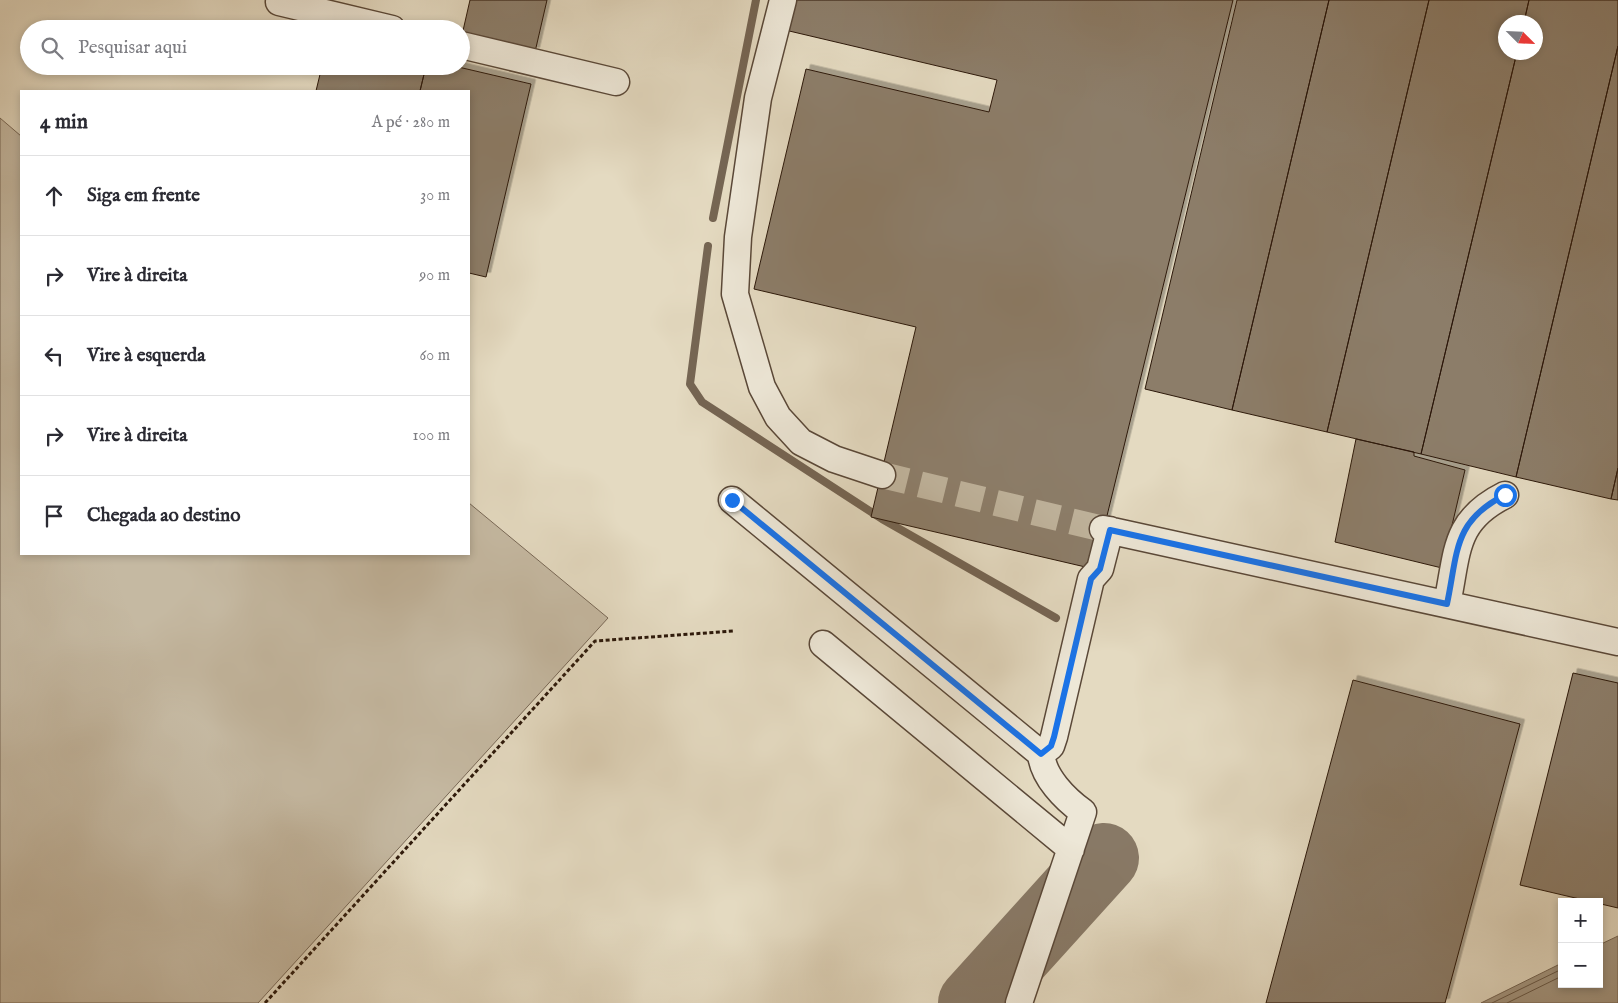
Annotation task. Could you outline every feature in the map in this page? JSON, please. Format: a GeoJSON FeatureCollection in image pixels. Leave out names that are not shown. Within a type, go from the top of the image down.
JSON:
{"type":"FeatureCollection","features":[{"type":"Feature","properties":{"kind":"lane"},"geometry":{"type":"LineString","coordinates":[[783,0],[758,98],[738,237],[735,294],[762,387],[778,417],[801,442],[834,459],[882,475]]}},
{"type":"Feature","properties":{"kind":"lane"},"geometry":{"type":"LineString","coordinates":[[279,2],[354,20]]}},
{"type":"Feature","properties":{"kind":"lane"},"geometry":{"type":"LineString","coordinates":[[470,47],[616,82]]}},
{"type":"Feature","properties":{"kind":"lane"},"geometry":{"type":"LineString","coordinates":[[1447,604],[1461,533],[1477,511],[1505,495]]}},
{"type":"Feature","properties":{"kind":"lane"},"geometry":{"type":"LineString","coordinates":[[732,500],[1041,754],[1046,772],[1070,803],[1083,812],[1019,1003]]}},
{"type":"Feature","properties":{"kind":"lane"},"geometry":{"type":"LineString","coordinates":[[1041,754],[1051,746],[1054,737],[1091,579],[1100,569],[1107,529],[1618,642]]}},
{"type":"Feature","properties":{"kind":"lane"},"geometry":{"type":"LineString","coordinates":[[823,644],[1071,849]]}},
{"type":"Feature","properties":{"kind":"path"},"geometry":{"type":"LineString","coordinates":[[265,1003],[595,641],[733,632]]}},
{"type":"Feature","properties":{"kind":"shaded area"},"geometry":{"type":"Polygon","coordinates":[[[0,118],[20,135],[20,555],[470,555],[470,504],[608,618],[258,1003],[0,1003],[0,118]]]}},
{"type":"Feature","properties":{"kind":"water"},"geometry":{"type":"Polygon","coordinates":[[[1618,936],[1618,1003],[1481,1003],[1558,965],[1558,988],[1603,988],[1603,943],[1618,936]]]}},
{"type":"Feature","properties":{"kind":"building"},"geometry":{"type":"Polygon","coordinates":[[[470,0],[547,0],[535,52],[470,37],[470,20],[465,20],[470,0]]]}},
{"type":"Feature","properties":{"kind":"building"},"geometry":{"type":"Polygon","coordinates":[[[792,0],[1233,0],[1094,569],[871,517],[916,327],[754,289],[806,69],[989,112],[997,80],[785,30],[792,0]]]}},
{"type":"Feature","properties":{"kind":"building"},"geometry":{"type":"Polygon","coordinates":[[[1237,0],[1329,0],[1232,410],[1145,389],[1237,0]]]}},
{"type":"Feature","properties":{"kind":"building"},"geometry":{"type":"Polygon","coordinates":[[[1329,0],[1429,0],[1327,432],[1232,410],[1329,0]]]}},
{"type":"Feature","properties":{"kind":"building"},"geometry":{"type":"Polygon","coordinates":[[[1429,0],[1529,0],[1526,15],[1498,15],[1498,60],[1515,60],[1421,454],[1327,432],[1429,0]]]}},
{"type":"Feature","properties":{"kind":"building"},"geometry":{"type":"Polygon","coordinates":[[[1529,0],[1618,0],[1618,46],[1516,477],[1421,454],[1515,60],[1543,60],[1543,15],[1526,15],[1529,0]]]}},
{"type":"Feature","properties":{"kind":"building"},"geometry":{"type":"Polygon","coordinates":[[[1618,46],[1618,468],[1611,499],[1516,477],[1618,46]]]}},
{"type":"Feature","properties":{"kind":"building"},"geometry":{"type":"Polygon","coordinates":[[[470,70],[531,84],[486,277],[470,273],[470,90],[420,90],[424,75],[470,75],[470,70]]]}},
{"type":"Feature","properties":{"kind":"building"},"geometry":{"type":"Polygon","coordinates":[[[320,75],[424,75],[420,90],[316,90],[320,75]]]}},
{"type":"Feature","properties":{"kind":"building"},"geometry":{"type":"Polygon","coordinates":[[[1356,439],[1414,452],[1414,456],[1465,470],[1442,568],[1335,542],[1356,439]]]}},
{"type":"Feature","properties":{"kind":"building"},"geometry":{"type":"Polygon","coordinates":[[[1618,468],[1618,500],[1611,499],[1618,468]]]}},
{"type":"Feature","properties":{"kind":"building"},"geometry":{"type":"Polygon","coordinates":[[[1573,673],[1618,683],[1618,908],[1603,904],[1603,898],[1575,898],[1520,885],[1573,673]]]}},
{"type":"Feature","properties":{"kind":"building"},"geometry":{"type":"Polygon","coordinates":[[[1353,680],[1520,724],[1445,1003],[1266,1003],[1353,680]]]}},
{"type":"Feature","properties":{"kind":"waterway"},"geometry":{"type":"LineString","coordinates":[[713,218],[756,0]]}},
{"type":"Feature","properties":{"kind":"waterway"},"geometry":{"type":"LineString","coordinates":[[708,246],[690,384],[702,402],[882,519],[1056,618]]}},
{"type":"Feature","properties":{"kind":"taxiway"},"geometry":{"type":"LineString","coordinates":[[973,1003],[1104,858]]}},
{"type":"Feature","properties":{"kind":"tunnel"},"geometry":{"type":"LineString","coordinates":[[882,475],[1103,529]]}},
{"type":"Feature","properties":{"kind":"route"},"geometry":{"type":"LineString","coordinates":[[732,500],[1041,754],[1051,746],[1054,737],[1091,579],[1097,575],[1100,569],[1110,530],[1447,604],[1461,533],[1477,511],[1505,495]]}}]}
